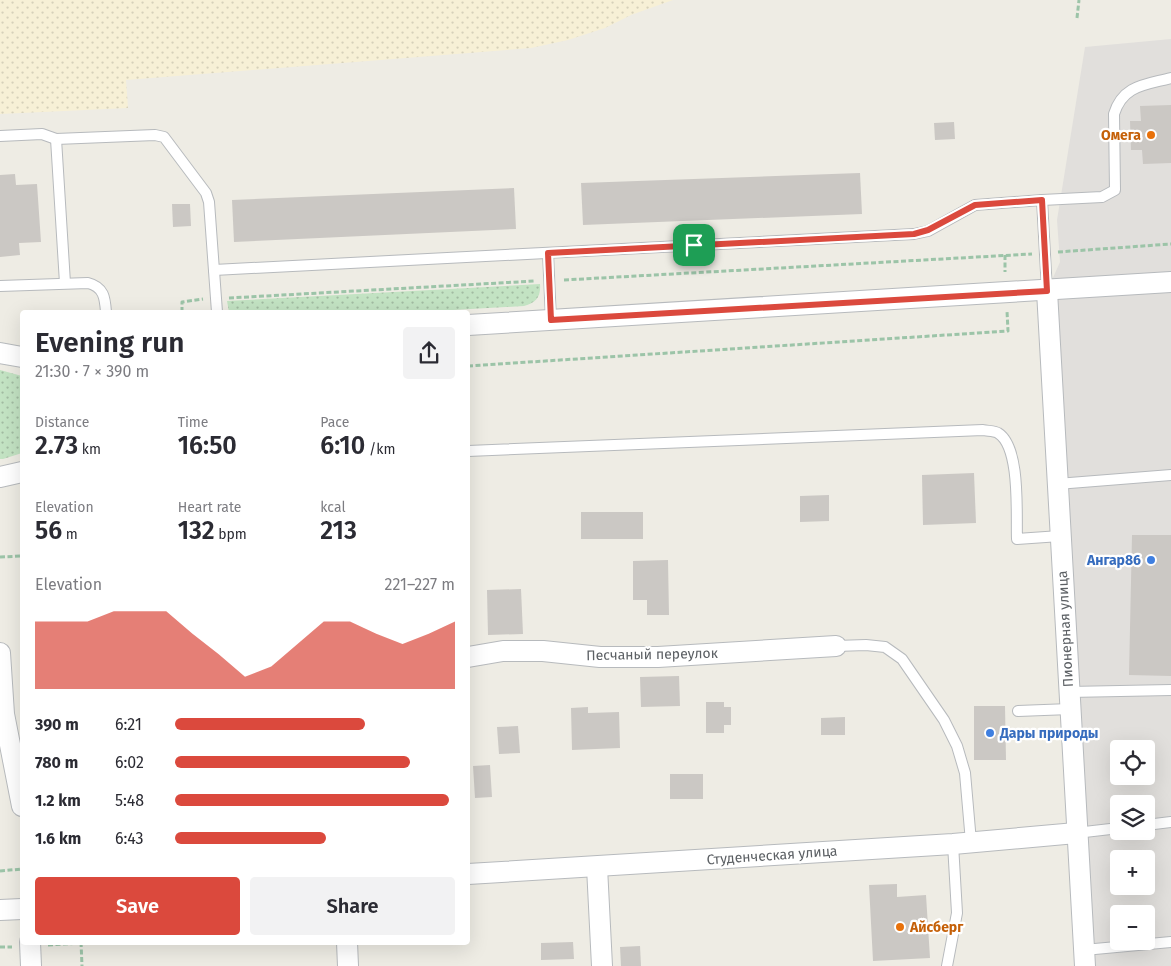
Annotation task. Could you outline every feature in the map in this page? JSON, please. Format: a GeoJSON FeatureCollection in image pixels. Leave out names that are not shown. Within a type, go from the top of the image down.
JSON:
{"type":"FeatureCollection","features":[{"type":"Feature","properties":{"kind":"street"},"geometry":{"type":"LineString","coordinates":[[470,325],[1006,294],[1171,282]]}},
{"type":"Feature","properties":{"kind":"street","name":"Пионерная улица"},"geometry":{"type":"LineString","coordinates":[[1047,291],[1084,958]]}},
{"type":"Feature","properties":{"kind":"street"},"geometry":{"type":"LineString","coordinates":[[0,477],[20,472]]}},
{"type":"Feature","properties":{"kind":"street","name":"Песчаный переулок"},"geometry":{"type":"LineString","coordinates":[[470,657],[503,651],[544,651],[600,657],[658,657],[836,646]]}},
{"type":"Feature","properties":{"kind":"street"},"geometry":{"type":"LineString","coordinates":[[0,653],[4,714],[20,796]]}},
{"type":"Feature","properties":{"kind":"street","name":"Студенческая улица"},"geometry":{"type":"LineString","coordinates":[[470,874],[962,843],[1076,833]]}},
{"type":"Feature","properties":{"kind":"street"},"geometry":{"type":"LineString","coordinates":[[597,867],[602,966]]}},
{"type":"Feature","properties":{"kind":"street"},"geometry":{"type":"LineString","coordinates":[[0,910],[20,909]]}},
{"type":"Feature","properties":{"kind":"street"},"geometry":{"type":"LineString","coordinates":[[30,945],[31,966]]}},
{"type":"Feature","properties":{"kind":"street"},"geometry":{"type":"LineString","coordinates":[[347,945],[348,966]]}},
{"type":"Feature","properties":{"kind":"lane"},"geometry":{"type":"LineString","coordinates":[[214,270],[914,234],[928,230],[975,205],[1102,197],[1115,190],[1114,114],[1120,97],[1131,89],[1171,78]]}},
{"type":"Feature","properties":{"kind":"lane"},"geometry":{"type":"LineString","coordinates":[[0,136],[42,134],[56,139],[154,135],[164,137],[206,193],[210,202],[217,310]]}},
{"type":"Feature","properties":{"kind":"lane"},"geometry":{"type":"LineString","coordinates":[[56,139],[65,284]]}},
{"type":"Feature","properties":{"kind":"lane"},"geometry":{"type":"LineString","coordinates":[[1042,200],[1047,291]]}},
{"type":"Feature","properties":{"kind":"lane"},"geometry":{"type":"LineString","coordinates":[[548,253],[551,320]]}},
{"type":"Feature","properties":{"kind":"lane"},"geometry":{"type":"LineString","coordinates":[[0,286],[95,284],[104,294],[106,310]]}},
{"type":"Feature","properties":{"kind":"lane"},"geometry":{"type":"LineString","coordinates":[[470,451],[983,430],[998,433],[1008,446],[1013,460],[1017,539],[1060,536]]}},
{"type":"Feature","properties":{"kind":"lane"},"geometry":{"type":"LineString","coordinates":[[1057,484],[1171,475]]}},
{"type":"Feature","properties":{"kind":"lane"},"geometry":{"type":"LineString","coordinates":[[836,646],[866,645],[885,647],[902,659],[944,720],[957,746],[965,773],[962,843],[956,913],[947,966]]}},
{"type":"Feature","properties":{"kind":"lane"},"geometry":{"type":"LineString","coordinates":[[1018,711],[1069,700],[1171,690]]}},
{"type":"Feature","properties":{"kind":"lane"},"geometry":{"type":"LineString","coordinates":[[1155,824],[1171,822]]}},
{"type":"Feature","properties":{"kind":"lane"},"geometry":{"type":"LineString","coordinates":[[1076,833],[1110,829]]}},
{"type":"Feature","properties":{"kind":"lane"},"geometry":{"type":"LineString","coordinates":[[1084,958],[1171,942]]}},
{"type":"Feature","properties":{"kind":"path"},"geometry":{"type":"LineString","coordinates":[[1077,18],[1079,0]]}},
{"type":"Feature","properties":{"kind":"path"},"geometry":{"type":"LineString","coordinates":[[182,310],[182,302],[216,298],[1045,253],[1171,244]]}},
{"type":"Feature","properties":{"kind":"path"},"geometry":{"type":"LineString","coordinates":[[470,366],[1008,331],[1005,255]]}},
{"type":"Feature","properties":{"kind":"path"},"geometry":{"type":"LineString","coordinates":[[0,557],[20,556]]}},
{"type":"Feature","properties":{"kind":"path"},"geometry":{"type":"LineString","coordinates":[[0,871],[20,869]]}},
{"type":"Feature","properties":{"kind":"path"},"geometry":{"type":"LineString","coordinates":[[81,945],[82,966]]}},
{"type":"Feature","properties":{"kind":"shaded area"},"geometry":{"type":"Polygon","coordinates":[[[1171,39],[1171,966],[1085,966],[1047,291],[1060,262],[1057,220],[1085,47],[1171,39]]]}},
{"type":"Feature","properties":{"kind":"green space"},"geometry":{"type":"Polygon","coordinates":[[[540,284],[540,292],[537,299],[524,306],[453,310],[229,310],[227,301],[540,284]]]}},
{"type":"Feature","properties":{"kind":"green space"},"geometry":{"type":"Polygon","coordinates":[[[0,370],[20,375],[20,454],[0,459],[0,370]]]}},
{"type":"Feature","properties":{"kind":"sand"},"geometry":{"type":"Polygon","coordinates":[[[0,0],[673,0],[631,15],[605,28],[568,40],[531,48],[126,80],[128,108],[0,114],[0,0]]]}},
{"type":"Feature","properties":{"kind":"building","name":"Омега"},"geometry":{"type":"Polygon","coordinates":[[[1171,105],[1171,163],[1143,164],[1142,150],[1131,150],[1130,121],[1141,121],[1140,106],[1171,105]]]}},
{"type":"Feature","properties":{"kind":"building"},"geometry":{"type":"Polygon","coordinates":[[[954,122],[955,139],[935,140],[934,123],[954,122]]]}},
{"type":"Feature","properties":{"kind":"building"},"geometry":{"type":"Polygon","coordinates":[[[860,173],[862,214],[583,225],[581,183],[860,173]]]}},
{"type":"Feature","properties":{"kind":"building"},"geometry":{"type":"Polygon","coordinates":[[[15,174],[16,185],[37,184],[41,242],[19,243],[20,255],[0,257],[0,175],[15,174]]]}},
{"type":"Feature","properties":{"kind":"building"},"geometry":{"type":"Polygon","coordinates":[[[514,188],[516,229],[234,242],[232,200],[514,188]]]}},
{"type":"Feature","properties":{"kind":"building"},"geometry":{"type":"Polygon","coordinates":[[[172,204],[190,204],[191,226],[173,227],[172,204]]]}},
{"type":"Feature","properties":{"kind":"building"},"geometry":{"type":"Polygon","coordinates":[[[974,473],[976,523],[923,525],[922,475],[974,473]]]}},
{"type":"Feature","properties":{"kind":"building"},"geometry":{"type":"Polygon","coordinates":[[[829,495],[829,521],[800,522],[800,496],[829,495]]]}},
{"type":"Feature","properties":{"kind":"building"},"geometry":{"type":"Polygon","coordinates":[[[581,512],[643,512],[643,539],[581,539],[581,512]]]}},
{"type":"Feature","properties":{"kind":"building"},"geometry":{"type":"Polygon","coordinates":[[[1132,535],[1171,535],[1171,676],[1129,675],[1132,535]]]}},
{"type":"Feature","properties":{"kind":"building"},"geometry":{"type":"Polygon","coordinates":[[[668,560],[669,615],[647,615],[647,600],[633,600],[633,561],[668,560]]]}},
{"type":"Feature","properties":{"kind":"building"},"geometry":{"type":"Polygon","coordinates":[[[521,589],[523,634],[488,635],[487,590],[521,589]]]}},
{"type":"Feature","properties":{"kind":"building"},"geometry":{"type":"Polygon","coordinates":[[[679,676],[680,706],[641,707],[640,677],[679,676]]]}},
{"type":"Feature","properties":{"kind":"building"},"geometry":{"type":"Polygon","coordinates":[[[706,702],[724,702],[724,707],[731,707],[731,725],[724,725],[724,733],[706,733],[706,702]]]}},
{"type":"Feature","properties":{"kind":"building","name":"Дары природы"},"geometry":{"type":"Polygon","coordinates":[[[974,706],[1005,706],[1006,760],[974,760],[974,706]]]}},
{"type":"Feature","properties":{"kind":"building"},"geometry":{"type":"Polygon","coordinates":[[[588,707],[588,713],[619,712],[620,748],[572,750],[571,708],[588,707]]]}},
{"type":"Feature","properties":{"kind":"building"},"geometry":{"type":"Polygon","coordinates":[[[845,717],[845,735],[821,735],[821,718],[845,717]]]}},
{"type":"Feature","properties":{"kind":"building"},"geometry":{"type":"Polygon","coordinates":[[[518,726],[520,753],[499,754],[497,727],[518,726]]]}},
{"type":"Feature","properties":{"kind":"building"},"geometry":{"type":"Polygon","coordinates":[[[490,765],[492,797],[475,798],[473,766],[490,765]]]}},
{"type":"Feature","properties":{"kind":"building"},"geometry":{"type":"Polygon","coordinates":[[[670,774],[703,774],[703,799],[670,799],[670,774]]]}},
{"type":"Feature","properties":{"kind":"building","name":"Айсберг"},"geometry":{"type":"Polygon","coordinates":[[[897,884],[897,897],[926,895],[930,958],[873,961],[869,885],[897,884]]]}},
{"type":"Feature","properties":{"kind":"building"},"geometry":{"type":"Polygon","coordinates":[[[573,942],[574,959],[541,960],[541,943],[573,942]]]}},
{"type":"Feature","properties":{"kind":"building"},"geometry":{"type":"Polygon","coordinates":[[[640,946],[641,966],[621,966],[620,947],[640,946]]]}},
{"type":"Feature","properties":{"kind":"place","name":"Омега"},"geometry":{"type":"Point","coordinates":[1151,135]}},
{"type":"Feature","properties":{"kind":"place","name":"Ангар86"},"geometry":{"type":"Point","coordinates":[1151,560]}},
{"type":"Feature","properties":{"kind":"place","name":"Дары природы"},"geometry":{"type":"Point","coordinates":[990,733]}},
{"type":"Feature","properties":{"kind":"place","name":"Айсберг"},"geometry":{"type":"Point","coordinates":[900,927]}},
{"type":"Feature","properties":{"kind":"route"},"geometry":{"type":"LineString","coordinates":[[1042,200],[1047,291],[551,320],[548,253],[694,245],[922,233],[982,203],[1042,200]]}}]}
